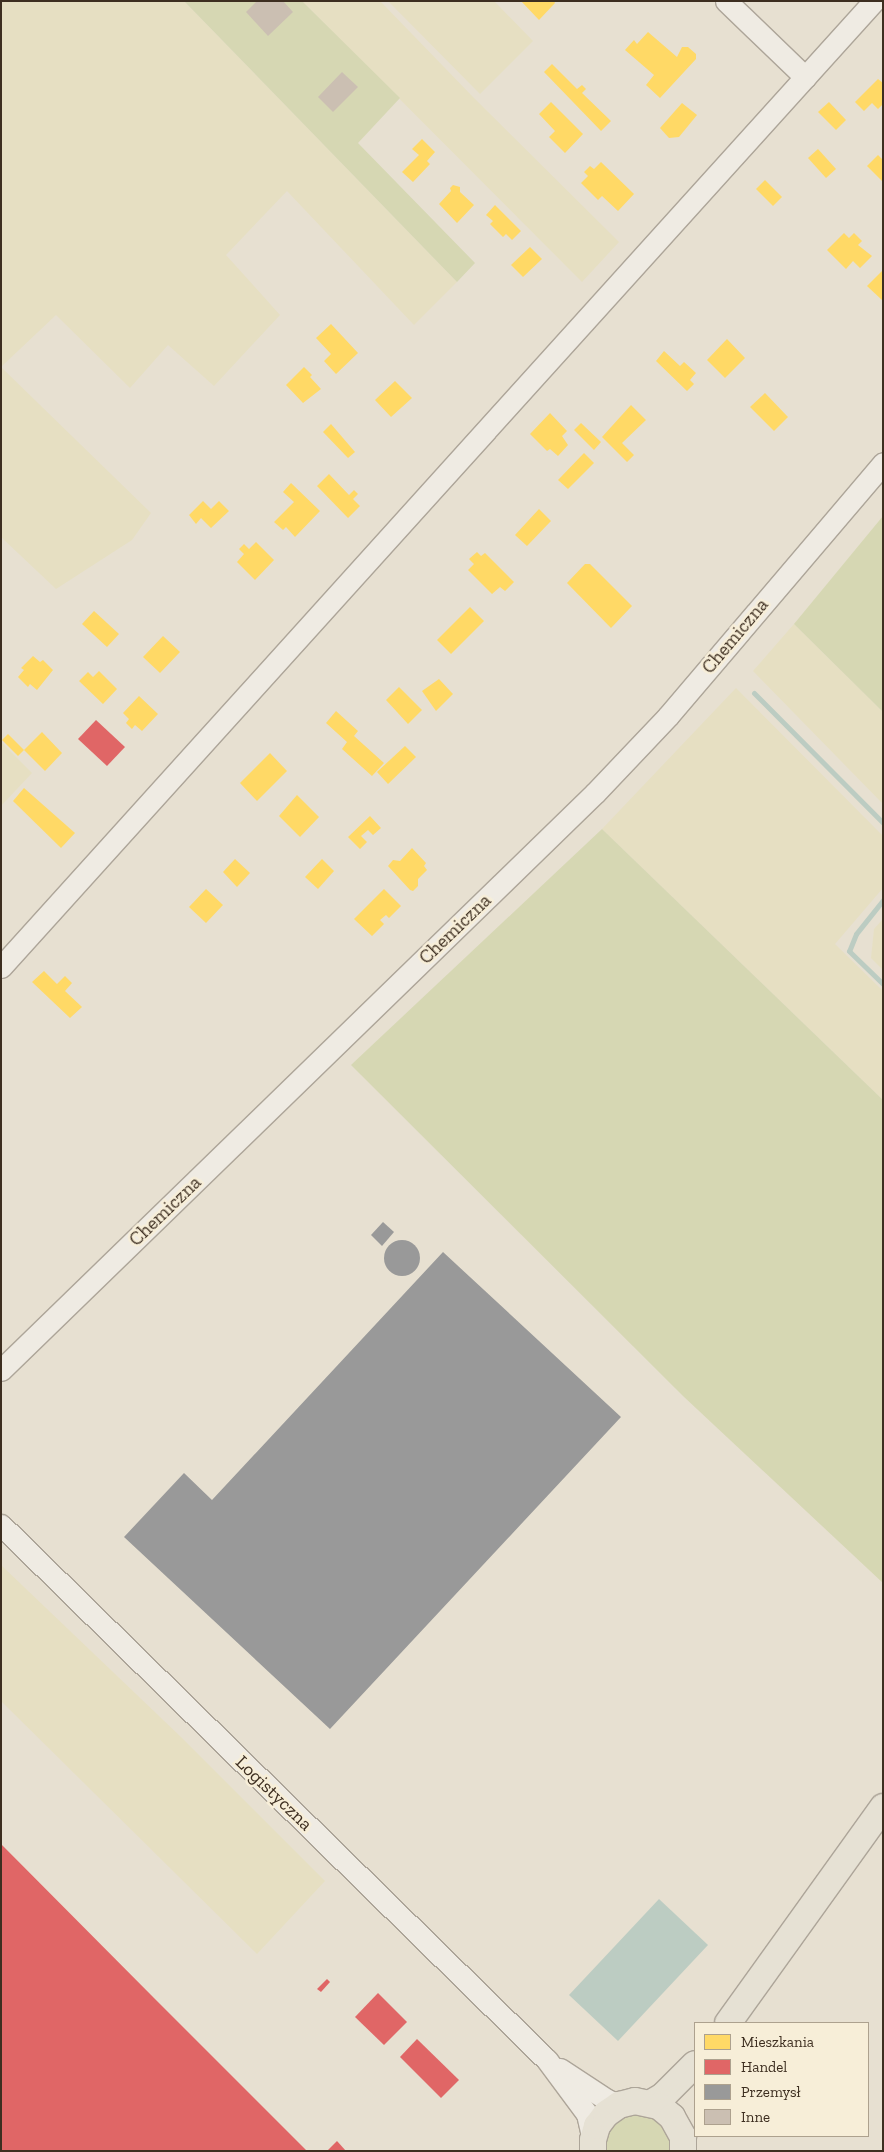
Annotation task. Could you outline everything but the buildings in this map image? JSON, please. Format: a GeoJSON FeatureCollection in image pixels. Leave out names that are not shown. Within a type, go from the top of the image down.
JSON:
{"type":"FeatureCollection","features":[{"type":"Feature","properties":{"kind":"main road"},"geometry":{"type":"LineString","coordinates":[[729,2022],[883,1807]]}},
{"type":"Feature","properties":{"kind":"main road"},"geometry":{"type":"LineString","coordinates":[[652,2103],[663,2096],[694,2065]]}},
{"type":"Feature","properties":{"kind":"main road"},"geometry":{"type":"LineString","coordinates":[[677,2124],[680,2110],[694,2080]]}},
{"type":"Feature","properties":{"kind":"main road"},"geometry":{"type":"LineString","coordinates":[[593,2146],[597,2126],[606,2114],[619,2105],[635,2101],[652,2103],[666,2111],[677,2124],[682,2138],[683,2151]]}},
{"type":"Feature","properties":{"kind":"street"},"geometry":{"type":"LineString","coordinates":[[726,1],[805,77]]}},
{"type":"Feature","properties":{"kind":"street"},"geometry":{"type":"LineString","coordinates":[[1,967],[874,1]]}},
{"type":"Feature","properties":{"kind":"street","name":"Chemiczna"},"geometry":{"type":"LineString","coordinates":[[1,1370],[595,793],[668,716],[883,463]]}},
{"type":"Feature","properties":{"kind":"street","name":"Logistyczna"},"geometry":{"type":"LineString","coordinates":[[1,1525],[547,2060],[587,2114],[593,2146]]}},
{"type":"Feature","properties":{"kind":"street","name":"Logistyczna"},"geometry":{"type":"LineString","coordinates":[[547,2060],[607,2100],[619,2105]]}},
{"type":"Feature","properties":{"kind":"shaded area"},"geometry":{"type":"Polygon","coordinates":[[[1,1],[184,1],[457,282],[414,325],[287,191],[226,255],[280,315],[214,386],[168,345],[130,388],[56,315],[1,367],[1,1]]]}},
{"type":"Feature","properties":{"kind":"shaded area"},"geometry":{"type":"Polygon","coordinates":[[[302,1],[380,1],[474,98],[619,242],[582,282],[302,1]]]}},
{"type":"Feature","properties":{"kind":"shaded area"},"geometry":{"type":"Polygon","coordinates":[[[388,1],[494,1],[533,41],[480,94],[388,1]]]}},
{"type":"Feature","properties":{"kind":"shaded area"},"geometry":{"type":"Polygon","coordinates":[[[1,367],[151,513],[132,540],[56,589],[1,537],[1,367]]]}},
{"type":"Feature","properties":{"kind":"shaded area"},"geometry":{"type":"Polygon","coordinates":[[[794,624],[883,712],[883,804],[753,671],[794,624]]]}},
{"type":"Feature","properties":{"kind":"shaded area"},"geometry":{"type":"Polygon","coordinates":[[[736,688],[883,836],[883,888],[835,944],[883,991],[883,1100],[602,829],[736,688]]]}},
{"type":"Feature","properties":{"kind":"shaded area"},"geometry":{"type":"Polygon","coordinates":[[[1,742],[32,773],[1,806],[1,742]]]}},
{"type":"Feature","properties":{"kind":"shaded area"},"geometry":{"type":"Polygon","coordinates":[[[883,919],[883,970],[871,958],[874,929],[883,919]]]}},
{"type":"Feature","properties":{"kind":"shaded area"},"geometry":{"type":"Polygon","coordinates":[[[1,1565],[181,1737],[325,1881],[257,1954],[1,1701],[1,1565]]]}},
{"type":"Feature","properties":{"kind":"shaded area"},"geometry":{"type":"Polygon","coordinates":[[[659,1899],[708,1945],[618,2041],[569,1995],[659,1899]]]}},
{"type":"Feature","properties":{"kind":"green space"},"geometry":{"type":"Polygon","coordinates":[[[184,1],[302,1],[400,98],[358,143],[475,263],[457,282],[184,1]]]}},
{"type":"Feature","properties":{"kind":"green space"},"geometry":{"type":"Polygon","coordinates":[[[883,516],[883,712],[794,624],[883,516]]]}},
{"type":"Feature","properties":{"kind":"green space"},"geometry":{"type":"Polygon","coordinates":[[[602,829],[883,1100],[883,1583],[683,1396],[351,1065],[602,829]]]}},
{"type":"Feature","properties":{"kind":"green space"},"geometry":{"type":"Polygon","coordinates":[[[647,2113],[668,2130],[673,2151],[603,2151],[604,2138],[613,2123],[629,2114],[647,2113]]]}},
{"type":"Feature","properties":{"kind":"waterway"},"geometry":{"type":"LineString","coordinates":[[754,693],[883,823]]}},
{"type":"Feature","properties":{"kind":"waterway"},"geometry":{"type":"LineString","coordinates":[[883,900],[856,934],[849,951],[883,984]]}}]}
